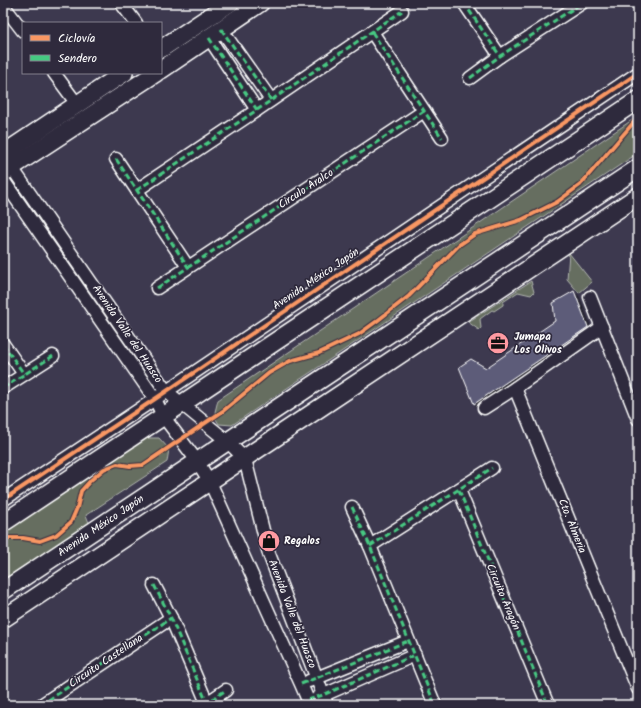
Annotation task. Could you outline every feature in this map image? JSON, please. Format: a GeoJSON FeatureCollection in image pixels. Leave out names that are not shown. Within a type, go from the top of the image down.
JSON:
{"type":"FeatureCollection","features":[{"type":"Feature","properties":{"kind":"street"},"geometry":{"type":"LineString","coordinates":[[121,3],[135,22]]}},
{"type":"Feature","properties":{"kind":"street"},"geometry":{"type":"LineString","coordinates":[[162,69],[260,3]]}},
{"type":"Feature","properties":{"kind":"street"},"geometry":{"type":"LineString","coordinates":[[464,3],[500,56]]}},
{"type":"Feature","properties":{"kind":"street"},"geometry":{"type":"LineString","coordinates":[[470,78],[500,56],[582,3]]}},
{"type":"Feature","properties":{"kind":"street"},"geometry":{"type":"LineString","coordinates":[[162,48],[228,4],[238,18]]}},
{"type":"Feature","properties":{"kind":"street"},"geometry":{"type":"LineString","coordinates":[[3,5],[22,30]]}},
{"type":"Feature","properties":{"kind":"street"},"geometry":{"type":"LineString","coordinates":[[137,190],[402,12]]}},
{"type":"Feature","properties":{"kind":"street"},"geometry":{"type":"LineString","coordinates":[[372,32],[442,138]]}},
{"type":"Feature","properties":{"kind":"street"},"geometry":{"type":"LineString","coordinates":[[215,34],[271,100]]}},
{"type":"Feature","properties":{"kind":"street"},"geometry":{"type":"LineString","coordinates":[[215,34],[257,110]]}},
{"type":"Feature","properties":{"kind":"street","name":"Avenida México Japón"},"geometry":{"type":"LineString","coordinates":[[3,500],[638,73]]}},
{"type":"Feature","properties":{"kind":"street"},"geometry":{"type":"LineString","coordinates":[[55,74],[77,104]]}},
{"type":"Feature","properties":{"kind":"street"},"geometry":{"type":"LineString","coordinates":[[5,166],[77,104],[122,74]]}},
{"type":"Feature","properties":{"kind":"street"},"geometry":{"type":"LineString","coordinates":[[5,166],[154,74]]}},
{"type":"Feature","properties":{"kind":"street"},"geometry":{"type":"LineString","coordinates":[[3,523],[638,100]]}},
{"type":"Feature","properties":{"kind":"street","name":"Circulo Aralco"},"geometry":{"type":"LineString","coordinates":[[157,288],[424,111]]}},
{"type":"Feature","properties":{"kind":"street"},"geometry":{"type":"LineString","coordinates":[[116,159],[188,267]]}},
{"type":"Feature","properties":{"kind":"street","name":"Avenida Valle del Huasco"},"geometry":{"type":"LineString","coordinates":[[5,166],[166,391],[227,441],[245,458],[269,554],[325,700]]}},
{"type":"Feature","properties":{"kind":"street","name":"Avenida Valle del Huasco"},"geometry":{"type":"LineString","coordinates":[[5,166],[155,399],[163,416],[198,461],[210,482],[309,703]]}},
{"type":"Feature","properties":{"kind":"street","name":"Avenida México Japón"},"geometry":{"type":"LineString","coordinates":[[3,591],[638,168]]}},
{"type":"Feature","properties":{"kind":"street"},"geometry":{"type":"LineString","coordinates":[[608,188],[621,208]]}},
{"type":"Feature","properties":{"kind":"street","name":"Avenida México Japón"},"geometry":{"type":"LineString","coordinates":[[3,619],[638,196]]}},
{"type":"Feature","properties":{"kind":"street"},"geometry":{"type":"LineString","coordinates":[[590,298],[638,419]]}},
{"type":"Feature","properties":{"kind":"street"},"geometry":{"type":"LineString","coordinates":[[416,316],[429,336]]}},
{"type":"Feature","properties":{"kind":"street"},"geometry":{"type":"LineString","coordinates":[[484,408],[602,327]]}},
{"type":"Feature","properties":{"kind":"street"},"geometry":{"type":"LineString","coordinates":[[3,344],[24,374]]}},
{"type":"Feature","properties":{"kind":"street"},"geometry":{"type":"LineString","coordinates":[[3,388],[53,356]]}},
{"type":"Feature","properties":{"kind":"street","name":"Cto. Almeria"},"geometry":{"type":"LineString","coordinates":[[515,388],[633,663],[638,689]]}},
{"type":"Feature","properties":{"kind":"street"},"geometry":{"type":"LineString","coordinates":[[370,546],[492,468]]}},
{"type":"Feature","properties":{"kind":"street","name":"Circuito Aragón"},"geometry":{"type":"LineString","coordinates":[[459,490],[548,705]]}},
{"type":"Feature","properties":{"kind":"street"},"geometry":{"type":"LineString","coordinates":[[352,507],[370,546],[435,705]]}},
{"type":"Feature","properties":{"kind":"street"},"geometry":{"type":"LineString","coordinates":[[154,585],[171,618],[206,704],[226,690]]}},
{"type":"Feature","properties":{"kind":"street","name":"Circuito Castellana"},"geometry":{"type":"LineString","coordinates":[[41,705],[171,618]]}},
{"type":"Feature","properties":{"kind":"street"},"geometry":{"type":"LineString","coordinates":[[301,684],[408,641]]}},
{"type":"Feature","properties":{"kind":"street"},"geometry":{"type":"LineString","coordinates":[[309,703],[325,700],[414,655]]}},
{"type":"Feature","properties":{"kind":"green space"},"geometry":{"type":"Polygon","coordinates":[[[638,116],[638,153],[232,425],[219,424],[214,416],[218,400],[638,116]]]}},
{"type":"Feature","properties":{"kind":"green space"},"geometry":{"type":"Polygon","coordinates":[[[569,253],[592,282],[579,293],[567,279],[569,253]]]}},
{"type":"Feature","properties":{"kind":"green space"},"geometry":{"type":"Polygon","coordinates":[[[531,281],[534,292],[531,295],[518,292],[503,302],[503,305],[494,311],[492,310],[480,319],[481,328],[479,330],[468,322],[531,281]]]}},
{"type":"Feature","properties":{"kind":"green space"},"geometry":{"type":"Polygon","coordinates":[[[144,438],[159,438],[169,449],[167,462],[86,515],[89,523],[3,580],[3,533],[144,438]]]}},
{"type":"Feature","properties":{"kind":"building"},"geometry":{"type":"Polygon","coordinates":[[[574,291],[588,327],[474,404],[459,367],[471,359],[486,368],[555,321],[553,303],[574,291]]]}},
{"type":"Feature","properties":{"kind":"marked path"},"geometry":{"type":"LineString","coordinates":[[464,3],[500,56]]}},
{"type":"Feature","properties":{"kind":"marked path"},"geometry":{"type":"LineString","coordinates":[[470,78],[500,56],[582,3]]}},
{"type":"Feature","properties":{"kind":"marked path"},"geometry":{"type":"LineString","coordinates":[[137,190],[402,11]]}},
{"type":"Feature","properties":{"kind":"marked path"},"geometry":{"type":"LineString","coordinates":[[221,29],[271,100]]}},
{"type":"Feature","properties":{"kind":"marked path"},"geometry":{"type":"LineString","coordinates":[[372,32],[442,138]]}},
{"type":"Feature","properties":{"kind":"marked path"},"geometry":{"type":"LineString","coordinates":[[209,38],[257,110]]}},
{"type":"Feature","properties":{"kind":"marked path"},"geometry":{"type":"LineString","coordinates":[[157,288],[424,111]]}},
{"type":"Feature","properties":{"kind":"marked path"},"geometry":{"type":"LineString","coordinates":[[116,159],[188,267]]}},
{"type":"Feature","properties":{"kind":"marked path"},"geometry":{"type":"LineString","coordinates":[[3,344],[24,374]]}},
{"type":"Feature","properties":{"kind":"marked path"},"geometry":{"type":"LineString","coordinates":[[3,388],[53,356]]}},
{"type":"Feature","properties":{"kind":"marked path"},"geometry":{"type":"LineString","coordinates":[[370,546],[492,468]]}},
{"type":"Feature","properties":{"kind":"marked path"},"geometry":{"type":"LineString","coordinates":[[459,490],[548,705]]}},
{"type":"Feature","properties":{"kind":"marked path"},"geometry":{"type":"LineString","coordinates":[[352,507],[370,546],[435,705]]}},
{"type":"Feature","properties":{"kind":"marked path"},"geometry":{"type":"LineString","coordinates":[[154,585],[171,618],[207,703]]}},
{"type":"Feature","properties":{"kind":"marked path"},"geometry":{"type":"LineString","coordinates":[[41,705],[171,618]]}},
{"type":"Feature","properties":{"kind":"marked path"},"geometry":{"type":"LineString","coordinates":[[301,684],[408,641]]}},
{"type":"Feature","properties":{"kind":"marked path"},"geometry":{"type":"LineString","coordinates":[[308,700],[323,695],[415,655]]}},
{"type":"Feature","properties":{"kind":"marked path"},"geometry":{"type":"LineString","coordinates":[[204,705],[226,690]]}},
{"type":"Feature","properties":{"kind":"cycle path"},"geometry":{"type":"LineString","coordinates":[[3,500],[638,73]]}},
{"type":"Feature","properties":{"kind":"cycle path"},"geometry":{"type":"LineString","coordinates":[[3,538],[23,538],[40,541],[56,535],[71,522],[77,508],[81,491],[104,469],[117,464],[130,466],[143,465],[223,411],[269,373],[290,361],[319,353],[359,334],[409,296],[459,245],[475,234],[521,220],[557,202],[580,185],[634,122],[638,120]]}},
{"type":"Feature","properties":{"kind":"place","name":"Jumapa Los Olivos"},"geometry":{"type":"Point","coordinates":[498,343]}},
{"type":"Feature","properties":{"kind":"place","name":"Regalos"},"geometry":{"type":"Point","coordinates":[269,541]}}]}
